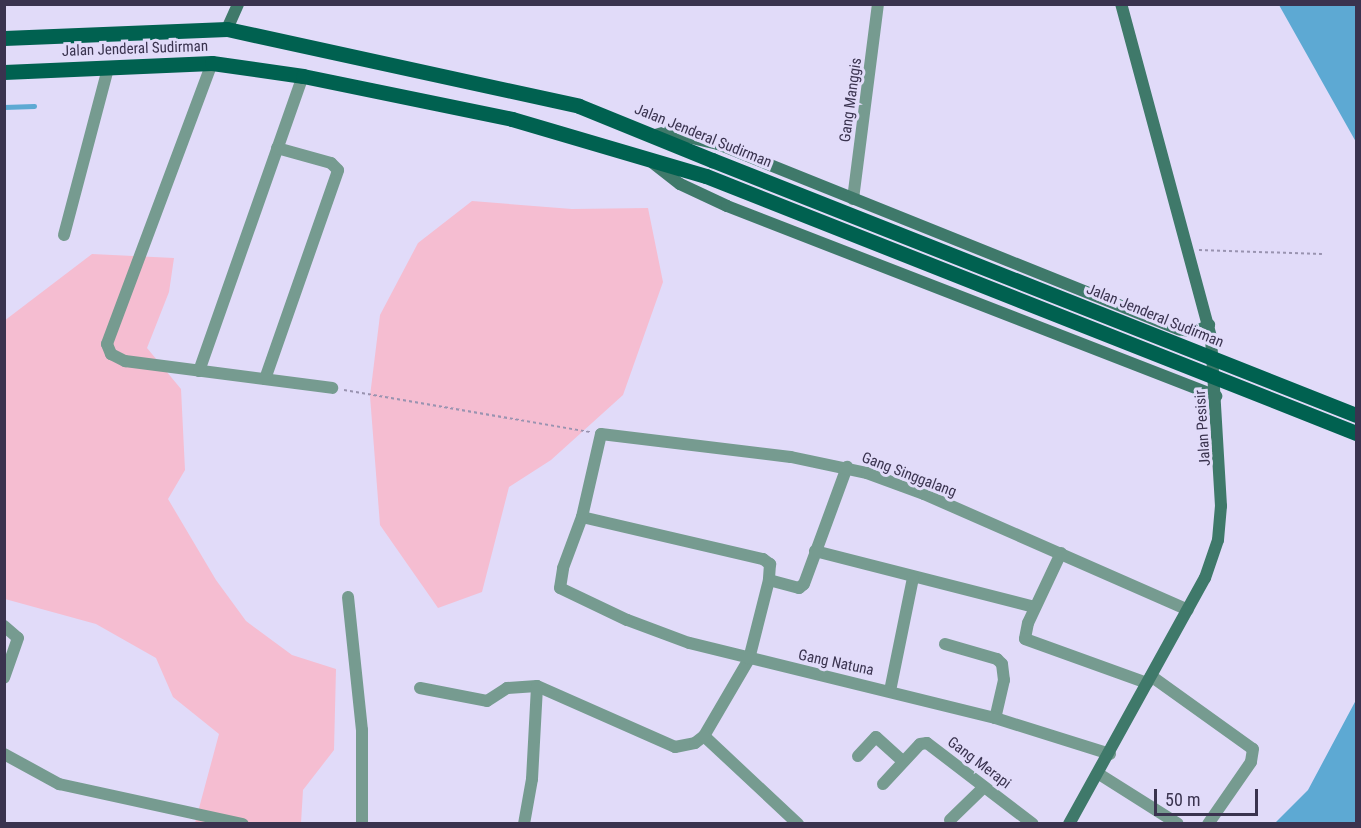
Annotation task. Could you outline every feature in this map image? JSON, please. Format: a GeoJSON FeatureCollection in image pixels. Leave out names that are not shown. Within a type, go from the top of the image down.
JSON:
{"type":"FeatureCollection","features":[{"type":"Feature","properties":{"kind":"main road","name":"Jalan Jenderal Sudirman"},"geometry":{"type":"LineString","coordinates":[[4,38],[227,29],[579,106],[1356,415]]}},
{"type":"Feature","properties":{"kind":"main road","name":"Jalan Jenderal Sudirman"},"geometry":{"type":"LineString","coordinates":[[4,72],[212,63],[303,76],[512,119],[706,176],[1356,433]]}},
{"type":"Feature","properties":{"kind":"street"},"geometry":{"type":"LineString","coordinates":[[227,29],[238,4]]}},
{"type":"Feature","properties":{"kind":"street","name":"Gang Manggis"},"geometry":{"type":"LineString","coordinates":[[853,199],[878,4]]}},
{"type":"Feature","properties":{"kind":"street","name":"Jalan Pesisir"},"geometry":{"type":"LineString","coordinates":[[1069,824],[1099,774],[1188,610],[1209,569],[1219,533],[1220,446],[1209,325],[1191,250],[1121,4]]}},
{"type":"Feature","properties":{"kind":"street"},"geometry":{"type":"LineString","coordinates":[[212,63],[107,344],[111,354],[125,361],[332,388]]}},
{"type":"Feature","properties":{"kind":"street"},"geometry":{"type":"LineString","coordinates":[[64,235],[108,68]]}},
{"type":"Feature","properties":{"kind":"street"},"geometry":{"type":"LineString","coordinates":[[199,371],[303,76]]}},
{"type":"Feature","properties":{"kind":"street"},"geometry":{"type":"LineString","coordinates":[[652,136],[666,132],[718,144],[1179,329],[1195,332],[1209,325]]}},
{"type":"Feature","properties":{"kind":"street"},"geometry":{"type":"LineString","coordinates":[[265,379],[338,170],[332,163],[277,148]]}},
{"type":"Feature","properties":{"kind":"street"},"geometry":{"type":"LineString","coordinates":[[646,158],[680,184],[727,206],[1216,396]]}},
{"type":"Feature","properties":{"kind":"street"},"geometry":{"type":"LineString","coordinates":[[420,688],[488,701],[507,688],[537,686],[675,747],[686,747],[704,736],[750,659],[769,580],[770,564],[763,559],[582,518],[601,434]]}},
{"type":"Feature","properties":{"kind":"street","name":"Gang Singgalang"},"geometry":{"type":"LineString","coordinates":[[601,434],[791,457],[847,467],[924,494],[1188,610]]}},
{"type":"Feature","properties":{"kind":"street"},"geometry":{"type":"LineString","coordinates":[[769,580],[801,587],[847,467]]}},
{"type":"Feature","properties":{"kind":"street","name":"Gang Natuna"},"geometry":{"type":"LineString","coordinates":[[582,518],[562,568],[560,588],[627,620],[750,659],[890,691],[994,718],[1110,754]]}},
{"type":"Feature","properties":{"kind":"street"},"geometry":{"type":"LineString","coordinates":[[815,550],[913,578],[1035,607]]}},
{"type":"Feature","properties":{"kind":"street"},"geometry":{"type":"LineString","coordinates":[[1061,553],[1024,631],[1028,642],[1149,680],[1252,749],[1251,762],[1208,824]]}},
{"type":"Feature","properties":{"kind":"street"},"geometry":{"type":"LineString","coordinates":[[890,691],[913,578]]}},
{"type":"Feature","properties":{"kind":"street"},"geometry":{"type":"LineString","coordinates":[[348,597],[354,623],[362,730],[362,824]]}},
{"type":"Feature","properties":{"kind":"street"},"geometry":{"type":"LineString","coordinates":[[4,626],[18,638],[4,678]]}},
{"type":"Feature","properties":{"kind":"street"},"geometry":{"type":"LineString","coordinates":[[945,644],[997,659],[1002,664],[1004,680],[994,718]]}},
{"type":"Feature","properties":{"kind":"street"},"geometry":{"type":"LineString","coordinates":[[524,824],[532,779],[537,686]]}},
{"type":"Feature","properties":{"kind":"street"},"geometry":{"type":"LineString","coordinates":[[704,736],[798,824]]}},
{"type":"Feature","properties":{"kind":"street"},"geometry":{"type":"LineString","coordinates":[[858,756],[876,737],[903,761]]}},
{"type":"Feature","properties":{"kind":"street","name":"Gang Merapi"},"geometry":{"type":"LineString","coordinates":[[883,784],[920,744],[927,743],[1033,824]]}},
{"type":"Feature","properties":{"kind":"street"},"geometry":{"type":"LineString","coordinates":[[4,754],[59,784],[243,824]]}},
{"type":"Feature","properties":{"kind":"street"},"geometry":{"type":"LineString","coordinates":[[1099,774],[1178,824]]}},
{"type":"Feature","properties":{"kind":"street"},"geometry":{"type":"LineString","coordinates":[[950,820],[984,787]]}},
{"type":"Feature","properties":{"kind":"path"},"geometry":{"type":"LineString","coordinates":[[1191,250],[1322,254]]}},
{"type":"Feature","properties":{"kind":"path"},"geometry":{"type":"LineString","coordinates":[[332,388],[601,434]]}},
{"type":"Feature","properties":{"kind":"shaded area"},"geometry":{"type":"Polygon","coordinates":[[[472,201],[572,209],[648,208],[663,282],[623,395],[551,460],[509,487],[482,592],[438,608],[380,525],[370,396],[380,315],[418,243],[472,201]]]}},
{"type":"Feature","properties":{"kind":"shaded area"},"geometry":{"type":"Polygon","coordinates":[[[92,254],[174,258],[169,292],[147,348],[181,389],[185,470],[168,499],[216,580],[246,621],[292,655],[336,669],[334,750],[303,790],[301,823],[195,823],[219,734],[173,697],[156,658],[96,624],[5,599],[4,321],[92,254]]]}},
{"type":"Feature","properties":{"kind":"water"},"geometry":{"type":"Polygon","coordinates":[[[1279,5],[1356,5],[1356,142],[1279,5]]]}},
{"type":"Feature","properties":{"kind":"water"},"geometry":{"type":"Polygon","coordinates":[[[1356,700],[1356,823],[1275,823],[1308,790],[1356,700]]]}},
{"type":"Feature","properties":{"kind":"waterway"},"geometry":{"type":"LineString","coordinates":[[4,107],[34,106]]}}]}
